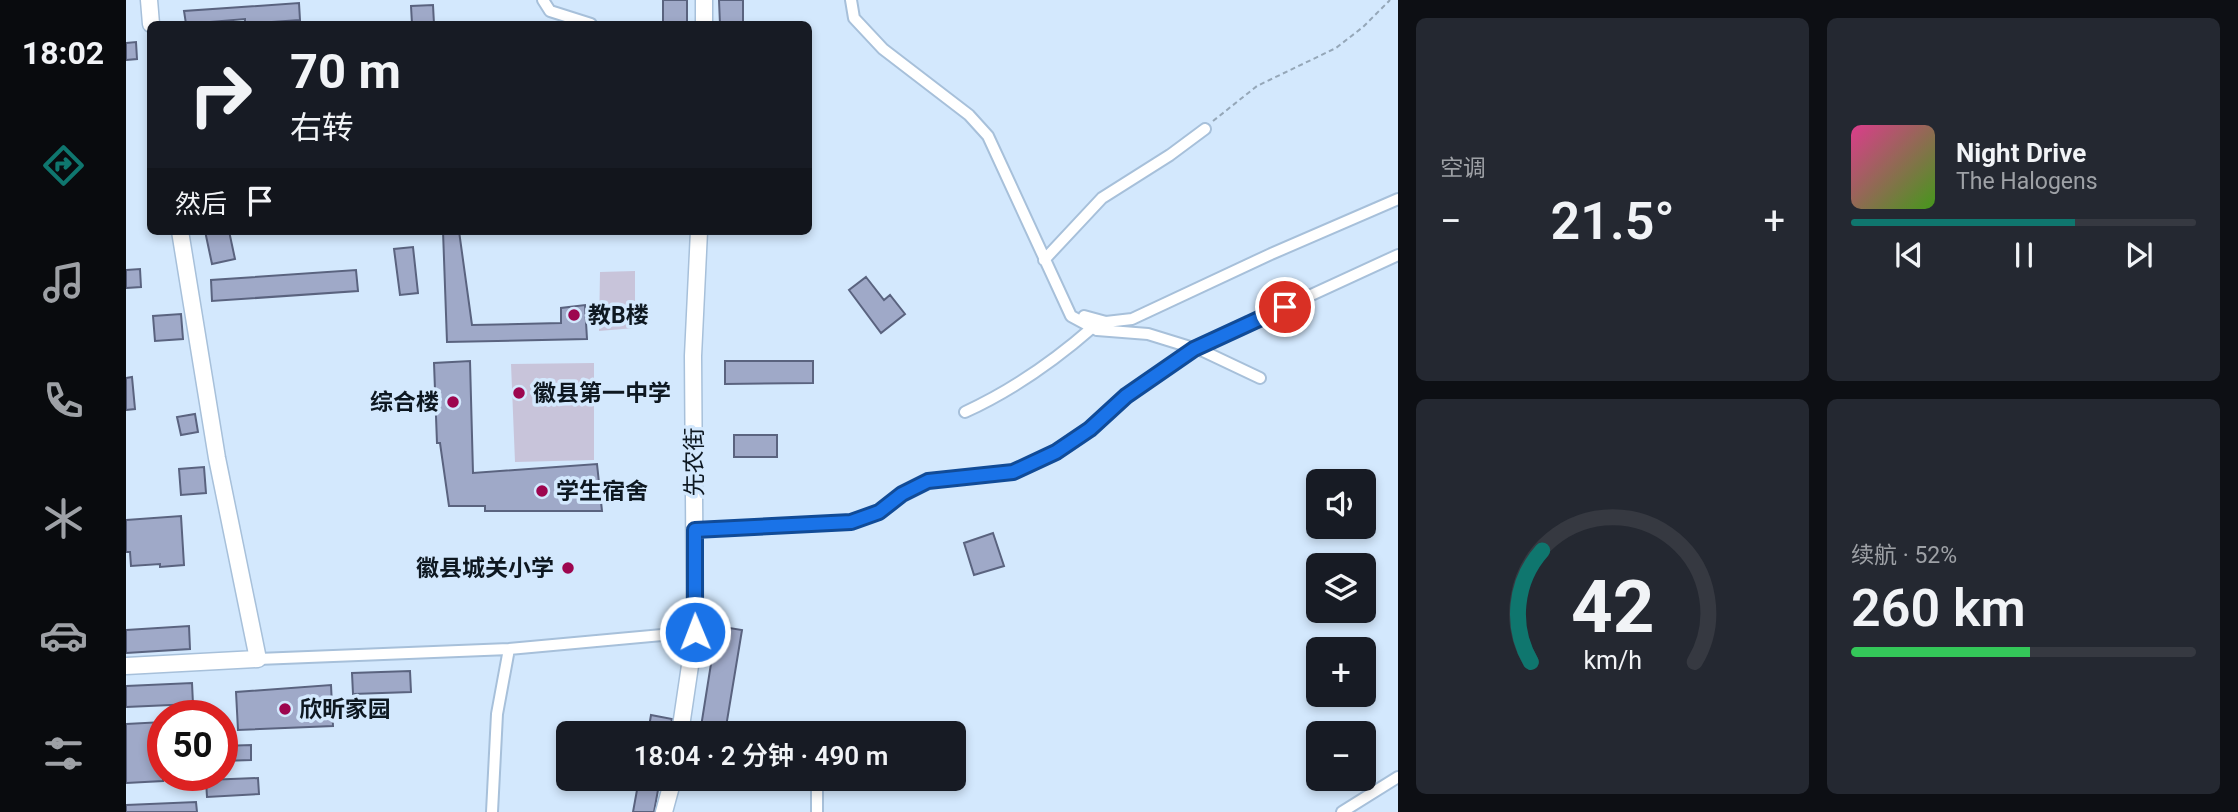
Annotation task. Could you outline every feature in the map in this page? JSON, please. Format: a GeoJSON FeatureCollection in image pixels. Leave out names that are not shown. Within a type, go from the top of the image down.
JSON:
{"type":"FeatureCollection","features":[{"type":"Feature","properties":{"kind":"street"},"geometry":{"type":"LineString","coordinates":[[149,0],[151,21]]}},
{"type":"Feature","properties":{"kind":"street"},"geometry":{"type":"LineString","coordinates":[[543,0],[550,11],[582,21]]}},
{"type":"Feature","properties":{"kind":"street"},"geometry":{"type":"LineString","coordinates":[[704,0],[704,21]]}},
{"type":"Feature","properties":{"kind":"street"},"geometry":{"type":"LineString","coordinates":[[851,0],[854,18],[883,49],[969,115],[988,136],[1071,316],[1097,330],[1148,334],[1203,351],[1260,378]]}},
{"type":"Feature","properties":{"kind":"street"},"geometry":{"type":"LineString","coordinates":[[1044,260],[1102,198],[1170,155],[1205,129]]}},
{"type":"Feature","properties":{"kind":"street"},"geometry":{"type":"LineString","coordinates":[[1071,316],[1081,314],[1106,322],[1132,318],[1398,199]]}},
{"type":"Feature","properties":{"kind":"street"},"geometry":{"type":"LineString","coordinates":[[181,235],[217,458],[258,659]]}},
{"type":"Feature","properties":{"kind":"street","name":"先农街"},"geometry":{"type":"LineString","coordinates":[[682,721],[695,632],[693,356],[699,235]]}},
{"type":"Feature","properties":{"kind":"street"},"geometry":{"type":"LineString","coordinates":[[695,530],[851,522],[879,512],[902,494],[928,481],[1013,472],[1056,452],[1090,429],[1126,396],[1194,349],[1398,255]]}},
{"type":"Feature","properties":{"kind":"street"},"geometry":{"type":"LineString","coordinates":[[965,412],[1000,396],[1059,357],[1093,327]]}},
{"type":"Feature","properties":{"kind":"street"},"geometry":{"type":"LineString","coordinates":[[126,666],[509,649],[695,632]]}},
{"type":"Feature","properties":{"kind":"street"},"geometry":{"type":"LineString","coordinates":[[492,812],[496,714],[509,649]]}},
{"type":"Feature","properties":{"kind":"street"},"geometry":{"type":"LineString","coordinates":[[1342,812],[1398,777]]}},
{"type":"Feature","properties":{"kind":"street"},"geometry":{"type":"LineString","coordinates":[[664,812],[670,791]]}},
{"type":"Feature","properties":{"kind":"street"},"geometry":{"type":"LineString","coordinates":[[817,791],[817,812]]}},
{"type":"Feature","properties":{"kind":"path"},"geometry":{"type":"LineString","coordinates":[[1205,129],[1228,107],[1257,86],[1336,48],[1363,27],[1390,0]]}},
{"type":"Feature","properties":{"kind":"shaded area"},"geometry":{"type":"Polygon","coordinates":[[[635,271],[635,328],[599,331],[600,272],[635,271]]]}},
{"type":"Feature","properties":{"kind":"shaded area"},"geometry":{"type":"Polygon","coordinates":[[[594,363],[594,460],[515,462],[511,364],[594,363]]]}},
{"type":"Feature","properties":{"kind":"building"},"geometry":{"type":"Polygon","coordinates":[[[663,0],[687,0],[687,21],[663,21],[663,0]]]}},
{"type":"Feature","properties":{"kind":"building"},"geometry":{"type":"Polygon","coordinates":[[[719,0],[743,0],[743,21],[720,21],[719,0]]]}},
{"type":"Feature","properties":{"kind":"building"},"geometry":{"type":"Polygon","coordinates":[[[299,3],[300,20],[186,21],[184,11],[299,3]]]}},
{"type":"Feature","properties":{"kind":"building"},"geometry":{"type":"Polygon","coordinates":[[[433,5],[434,21],[412,21],[411,6],[433,5]]]}},
{"type":"Feature","properties":{"kind":"building"},"geometry":{"type":"Polygon","coordinates":[[[136,42],[137,59],[126,60],[126,43],[136,42]]]}},
{"type":"Feature","properties":{"kind":"building"},"geometry":{"type":"Polygon","coordinates":[[[206,235],[230,235],[235,259],[212,264],[206,235]]]}},
{"type":"Feature","properties":{"kind":"building","name":"教B楼"},"geometry":{"type":"Polygon","coordinates":[[[443,235],[460,235],[472,325],[561,323],[561,308],[585,305],[587,339],[447,342],[443,235]]]}},
{"type":"Feature","properties":{"kind":"building"},"geometry":{"type":"Polygon","coordinates":[[[413,247],[418,293],[400,295],[394,249],[413,247]]]}},
{"type":"Feature","properties":{"kind":"building"},"geometry":{"type":"Polygon","coordinates":[[[140,269],[141,287],[126,288],[126,270],[140,269]]]}},
{"type":"Feature","properties":{"kind":"building"},"geometry":{"type":"Polygon","coordinates":[[[356,270],[358,291],[212,301],[211,280],[356,270]]]}},
{"type":"Feature","properties":{"kind":"building"},"geometry":{"type":"Polygon","coordinates":[[[866,277],[884,300],[890,295],[905,314],[881,333],[849,290],[866,277]]]}},
{"type":"Feature","properties":{"kind":"building"},"geometry":{"type":"Polygon","coordinates":[[[181,314],[183,339],[155,341],[153,316],[181,314]]]}},
{"type":"Feature","properties":{"kind":"building"},"geometry":{"type":"Polygon","coordinates":[[[470,361],[473,473],[597,464],[602,511],[485,511],[485,506],[449,506],[440,443],[437,443],[434,363],[470,361]]]}},
{"type":"Feature","properties":{"kind":"building"},"geometry":{"type":"Polygon","coordinates":[[[725,361],[813,361],[813,383],[725,384],[725,361]]]}},
{"type":"Feature","properties":{"kind":"building"},"geometry":{"type":"Polygon","coordinates":[[[132,377],[135,409],[126,410],[126,378],[132,377]]]}},
{"type":"Feature","properties":{"kind":"building"},"geometry":{"type":"Polygon","coordinates":[[[195,414],[198,432],[181,435],[177,417],[195,414]]]}},
{"type":"Feature","properties":{"kind":"building"},"geometry":{"type":"Polygon","coordinates":[[[734,435],[777,435],[777,457],[734,457],[734,435]]]}},
{"type":"Feature","properties":{"kind":"building"},"geometry":{"type":"Polygon","coordinates":[[[204,467],[206,493],[181,495],[179,469],[204,467]]]}},
{"type":"Feature","properties":{"kind":"building"},"geometry":{"type":"Polygon","coordinates":[[[181,516],[184,565],[131,566],[130,552],[126,552],[126,520],[181,516]]]}},
{"type":"Feature","properties":{"kind":"building"},"geometry":{"type":"Polygon","coordinates":[[[993,533],[1004,566],[974,575],[964,543],[993,533]]]}},
{"type":"Feature","properties":{"kind":"building"},"geometry":{"type":"Polygon","coordinates":[[[189,626],[190,649],[126,653],[126,630],[189,626]]]}},
{"type":"Feature","properties":{"kind":"building"},"geometry":{"type":"Polygon","coordinates":[[[717,626],[742,630],[727,721],[702,721],[717,626]]]}},
{"type":"Feature","properties":{"kind":"building"},"geometry":{"type":"Polygon","coordinates":[[[410,671],[411,692],[353,694],[352,673],[410,671]]]}},
{"type":"Feature","properties":{"kind":"building"},"geometry":{"type":"Polygon","coordinates":[[[192,683],[193,700],[147,700],[147,706],[126,707],[126,686],[192,683]]]}},
{"type":"Feature","properties":{"kind":"building","name":"欣昕家园"},"geometry":{"type":"Polygon","coordinates":[[[331,685],[333,726],[238,730],[236,692],[331,685]]]}},
{"type":"Feature","properties":{"kind":"building"},"geometry":{"type":"Polygon","coordinates":[[[651,715],[672,719],[672,721],[650,721],[651,715]]]}},
{"type":"Feature","properties":{"kind":"building"},"geometry":{"type":"Polygon","coordinates":[[[147,723],[147,782],[126,783],[126,724],[147,723]]]}},
{"type":"Feature","properties":{"kind":"building"},"geometry":{"type":"Polygon","coordinates":[[[238,745],[251,745],[251,760],[238,760],[238,745]]]}},
{"type":"Feature","properties":{"kind":"building"},"geometry":{"type":"Polygon","coordinates":[[[258,778],[259,794],[207,797],[207,791],[238,791],[238,779],[258,778]]]}},
{"type":"Feature","properties":{"kind":"building"},"geometry":{"type":"Polygon","coordinates":[[[637,791],[658,791],[654,812],[633,812],[637,791]]]}},
{"type":"Feature","properties":{"kind":"building"},"geometry":{"type":"Polygon","coordinates":[[[196,802],[197,812],[126,812],[126,805],[196,802]]]}},
{"type":"Feature","properties":{"kind":"place","name":"教B楼"},"geometry":{"type":"Point","coordinates":[574,315]}},
{"type":"Feature","properties":{"kind":"place","name":"徽县第一中学"},"geometry":{"type":"Point","coordinates":[519,393]}},
{"type":"Feature","properties":{"kind":"place","name":"综合楼"},"geometry":{"type":"Point","coordinates":[453,402]}},
{"type":"Feature","properties":{"kind":"place","name":"学生宿舍"},"geometry":{"type":"Point","coordinates":[542,491]}},
{"type":"Feature","properties":{"kind":"place","name":"徽县城关小学"},"geometry":{"type":"Point","coordinates":[568,568]}},
{"type":"Feature","properties":{"kind":"place","name":"欣昕家园"},"geometry":{"type":"Point","coordinates":[285,709]}},
{"type":"Feature","properties":{"kind":"route"},"geometry":{"type":"LineString","coordinates":[[695,632],[695,530],[851,522],[879,512],[902,494],[928,481],[1013,472],[1056,452],[1090,429],[1126,396],[1194,349],[1285,307]]}}]}
